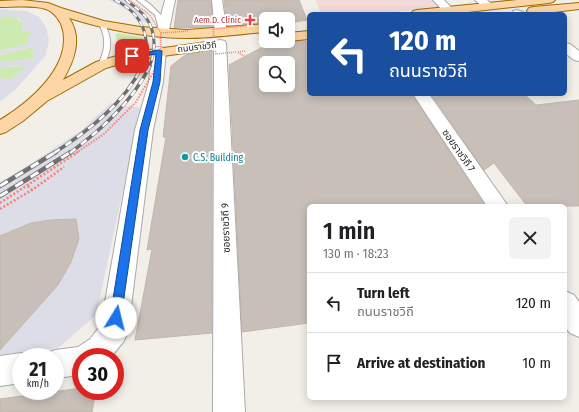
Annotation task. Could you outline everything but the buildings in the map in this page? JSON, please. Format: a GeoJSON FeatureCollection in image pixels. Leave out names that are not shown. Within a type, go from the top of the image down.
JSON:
{"type":"FeatureCollection","features":[{"type":"Feature","properties":{"kind":"main road","name":"ถนนราชวิถี"},"geometry":{"type":"LineString","coordinates":[[0,4],[18,3],[50,6],[102,24],[161,37],[226,43],[259,41]]}},
{"type":"Feature","properties":{"kind":"main road"},"geometry":{"type":"LineString","coordinates":[[439,12],[485,3],[516,9],[551,5],[579,7]]}},
{"type":"Feature","properties":{"kind":"main road"},"geometry":{"type":"LineString","coordinates":[[0,128],[42,97],[61,71],[70,43],[70,31],[68,26],[50,6]]}},
{"type":"Feature","properties":{"kind":"main road"},"geometry":{"type":"LineString","coordinates":[[295,25],[307,24]]}},
{"type":"Feature","properties":{"kind":"main road","name":"ถนนราชวิถี"},"geometry":{"type":"LineString","coordinates":[[42,97],[101,65],[132,56],[161,37],[187,34],[226,43],[259,31]]}},
{"type":"Feature","properties":{"kind":"main road"},"geometry":{"type":"LineString","coordinates":[[295,36],[307,35]]}},
{"type":"Feature","properties":{"kind":"street"},"geometry":{"type":"LineString","coordinates":[[101,348],[114,331],[144,130],[156,82],[161,37],[170,0]]}},
{"type":"Feature","properties":{"kind":"street","name":"ซอยราชวิถี 9"},"geometry":{"type":"LineString","coordinates":[[217,0],[226,43],[229,412]]}},
{"type":"Feature","properties":{"kind":"street"},"geometry":{"type":"LineString","coordinates":[[438,0],[450,11]]}},
{"type":"Feature","properties":{"kind":"street"},"geometry":{"type":"LineString","coordinates":[[567,48],[579,57]]}},
{"type":"Feature","properties":{"kind":"street","name":"ซอยราชวิถี 7"},"geometry":{"type":"LineString","coordinates":[[422,96],[497,204]]}},
{"type":"Feature","properties":{"kind":"street"},"geometry":{"type":"LineString","coordinates":[[567,307],[579,324]]}},
{"type":"Feature","properties":{"kind":"street"},"geometry":{"type":"LineString","coordinates":[[0,371],[12,369]]}},
{"type":"Feature","properties":{"kind":"lane"},"geometry":{"type":"LineString","coordinates":[[140,0],[148,5],[158,15],[161,37]]}},
{"type":"Feature","properties":{"kind":"lane"},"geometry":{"type":"LineString","coordinates":[[101,65],[107,54],[109,42],[107,32],[102,24]]}},
{"type":"Feature","properties":{"kind":"path"},"geometry":{"type":"LineString","coordinates":[[0,203],[28,186],[104,134],[136,102],[160,60],[161,37],[149,14],[129,0]]}},
{"type":"Feature","properties":{"kind":"path"},"geometry":{"type":"LineString","coordinates":[[226,43],[216,54],[213,29],[245,26]]}},
{"type":"Feature","properties":{"kind":"path"},"geometry":{"type":"LineString","coordinates":[[161,37],[189,31]]}},
{"type":"Feature","properties":{"kind":"path"},"geometry":{"type":"LineString","coordinates":[[0,209],[32,190],[64,167]]}},
{"type":"Feature","properties":{"kind":"path"},"geometry":{"type":"LineString","coordinates":[[28,186],[32,190]]}},
{"type":"Feature","properties":{"kind":"shaded area"},"geometry":{"type":"Polygon","coordinates":[[[109,0],[127,0],[134,4],[145,14],[147,23],[145,23],[109,0]]]}},
{"type":"Feature","properties":{"kind":"shaded area"},"geometry":{"type":"Polygon","coordinates":[[[316,0],[435,0],[442,7],[392,12],[320,12],[316,0]]]}},
{"type":"Feature","properties":{"kind":"shaded area"},"geometry":{"type":"Polygon","coordinates":[[[0,9],[27,11],[39,17],[46,27],[49,40],[46,55],[16,89],[0,102],[0,78],[10,80],[27,66],[0,67],[0,62],[33,59],[34,50],[31,47],[0,55],[0,51],[30,43],[27,39],[32,32],[23,32],[22,24],[19,18],[11,18],[13,15],[0,18],[0,9]]]}},
{"type":"Feature","properties":{"kind":"shaded area"},"geometry":{"type":"Polygon","coordinates":[[[111,103],[141,108],[96,315],[58,348],[12,348],[12,354],[0,355],[0,182],[79,132],[111,103]]]}},
{"type":"Feature","properties":{"kind":"green space"},"geometry":{"type":"Polygon","coordinates":[[[7,15],[15,17],[33,31],[30,43],[0,51],[0,18],[7,15]]]}},
{"type":"Feature","properties":{"kind":"green space"},"geometry":{"type":"Polygon","coordinates":[[[118,33],[146,39],[120,48],[115,35],[118,33]]]}},
{"type":"Feature","properties":{"kind":"green space"},"geometry":{"type":"Polygon","coordinates":[[[32,47],[34,50],[33,59],[0,62],[0,55],[32,47]]]}},
{"type":"Feature","properties":{"kind":"green space"},"geometry":{"type":"Polygon","coordinates":[[[28,66],[10,80],[0,78],[0,67],[28,66]]]}},
{"type":"Feature","properties":{"kind":"railway"},"geometry":{"type":"LineString","coordinates":[[115,0],[132,12],[143,28],[146,46],[142,67]]}},
{"type":"Feature","properties":{"kind":"railway"},"geometry":{"type":"LineString","coordinates":[[126,0],[140,11],[150,24],[154,49],[149,67]]}},
{"type":"Feature","properties":{"kind":"railway"},"geometry":{"type":"LineString","coordinates":[[54,153],[92,126],[116,104],[135,79],[142,66]]}},
{"type":"Feature","properties":{"kind":"railway"},"geometry":{"type":"LineString","coordinates":[[70,153],[115,114],[143,79],[150,66]]}},
{"type":"Feature","properties":{"kind":"railway"},"geometry":{"type":"LineString","coordinates":[[0,186],[56,152]]}},
{"type":"Feature","properties":{"kind":"railway"},"geometry":{"type":"LineString","coordinates":[[0,196],[71,152]]}},
{"type":"Feature","properties":{"kind":"place","name":"Aem.D. Clinic"},"geometry":{"type":"Point","coordinates":[250,20]}},
{"type":"Feature","properties":{"kind":"place","name":"C.S. Building"},"geometry":{"type":"Point","coordinates":[185,157]}},
{"type":"Feature","properties":{"kind":"route"},"geometry":{"type":"LineString","coordinates":[[116,318],[144,130],[156,82],[159,51],[132,56]]}}]}
